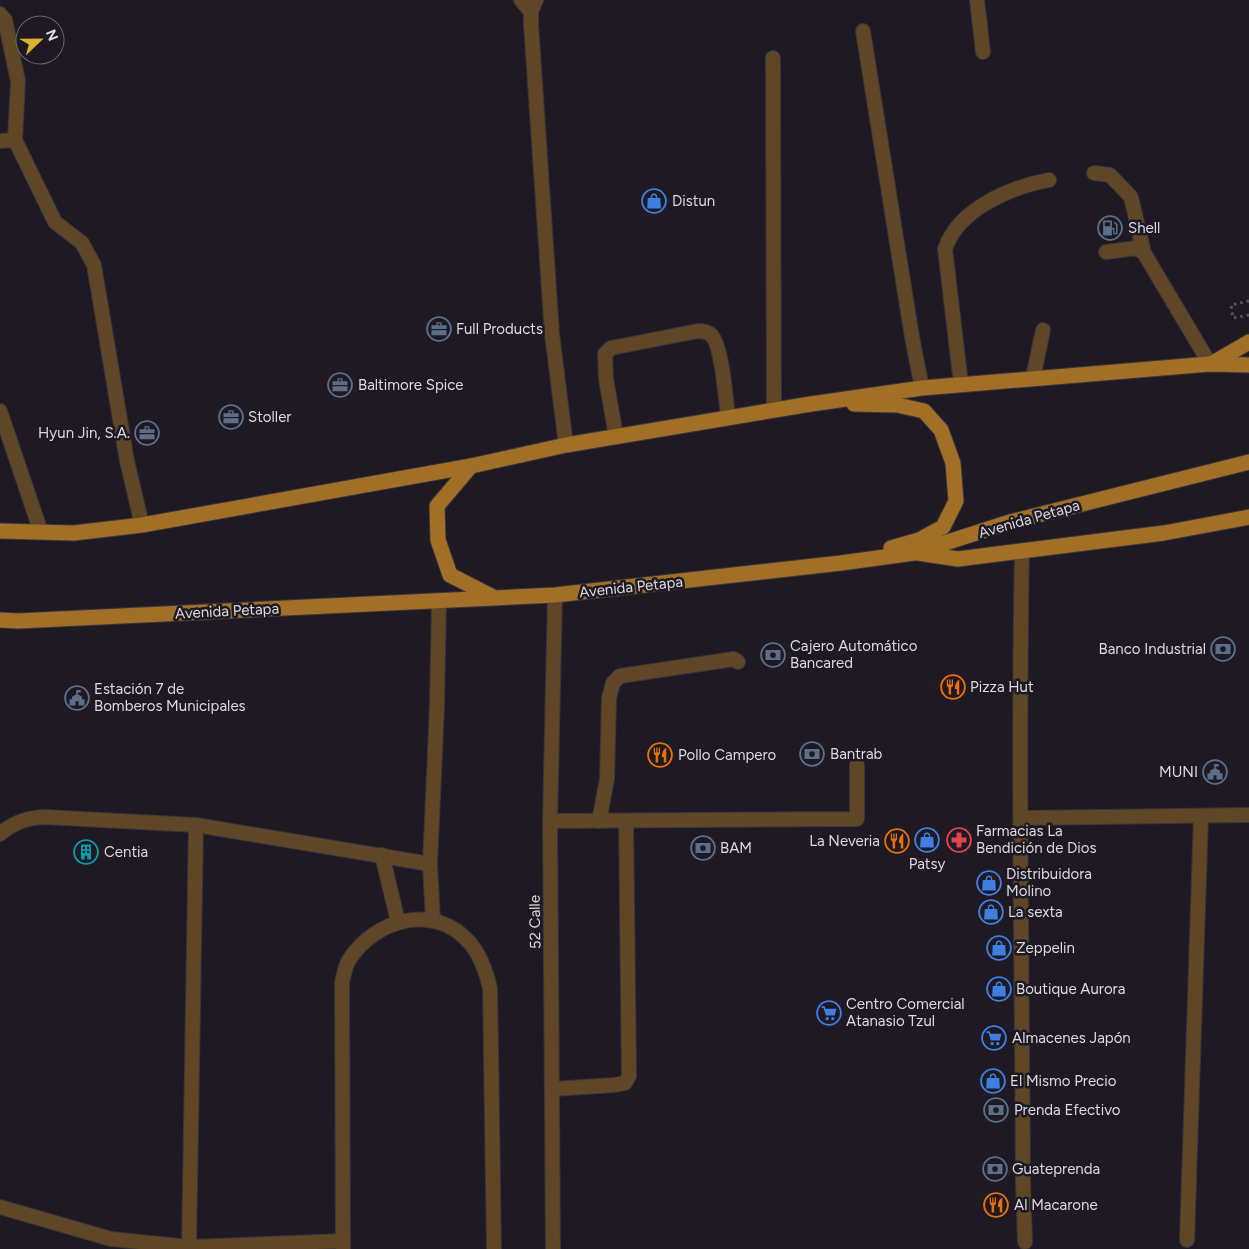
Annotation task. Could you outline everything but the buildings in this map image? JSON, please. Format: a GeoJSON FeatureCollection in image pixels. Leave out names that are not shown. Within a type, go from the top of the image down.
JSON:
{"type":"FeatureCollection","features":[{"type":"Feature","properties":{"kind":"main road"},"geometry":{"type":"LineString","coordinates":[[1210,364],[1249,342]]}},
{"type":"Feature","properties":{"kind":"main road"},"geometry":{"type":"LineString","coordinates":[[0,532],[74,533],[142,525],[471,466],[616,436],[922,388],[1210,364],[1249,365]]}},
{"type":"Feature","properties":{"kind":"main road"},"geometry":{"type":"LineString","coordinates":[[811,404],[897,405],[924,411],[941,430],[953,463],[956,501],[943,527],[919,540],[841,562]]}},
{"type":"Feature","properties":{"kind":"main road","name":"Avenida Petapa"},"geometry":{"type":"LineString","coordinates":[[0,620],[18,621],[555,595],[914,553],[1010,522],[1249,462]]}},
{"type":"Feature","properties":{"kind":"main road"},"geometry":{"type":"LineString","coordinates":[[471,466],[437,506],[438,540],[450,575],[495,598]]}},
{"type":"Feature","properties":{"kind":"main road"},"geometry":{"type":"LineString","coordinates":[[914,553],[958,559],[1164,533],[1249,517]]}},
{"type":"Feature","properties":{"kind":"lane"},"geometry":{"type":"LineString","coordinates":[[520,0],[533,6],[538,152],[552,334],[566,445]]}},
{"type":"Feature","properties":{"kind":"lane"},"geometry":{"type":"LineString","coordinates":[[977,0],[983,52]]}},
{"type":"Feature","properties":{"kind":"lane"},"geometry":{"type":"LineString","coordinates":[[0,14],[4,20],[18,81],[15,140],[55,222],[82,243],[94,265],[127,461],[142,525]]}},
{"type":"Feature","properties":{"kind":"lane"},"geometry":{"type":"LineString","coordinates":[[863,31],[912,337],[922,388]]}},
{"type":"Feature","properties":{"kind":"lane"},"geometry":{"type":"LineString","coordinates":[[773,58],[774,410]]}},
{"type":"Feature","properties":{"kind":"lane"},"geometry":{"type":"LineString","coordinates":[[0,142],[15,140]]}},
{"type":"Feature","properties":{"kind":"lane"},"geometry":{"type":"LineString","coordinates":[[1094,173],[1110,175],[1131,198],[1144,253],[1210,364]]}},
{"type":"Feature","properties":{"kind":"lane"},"geometry":{"type":"LineString","coordinates":[[961,384],[945,249],[949,237],[958,225],[980,207],[1004,194],[1029,184],[1049,180]]}},
{"type":"Feature","properties":{"kind":"lane"},"geometry":{"type":"LineString","coordinates":[[1106,252],[1136,248],[1144,253]]}},
{"type":"Feature","properties":{"kind":"lane"},"geometry":{"type":"LineString","coordinates":[[1033,378],[1043,330]]}},
{"type":"Feature","properties":{"kind":"lane"},"geometry":{"type":"LineString","coordinates":[[616,436],[606,379],[605,354],[611,348],[698,331],[709,333],[714,338],[720,360],[728,418]]}},
{"type":"Feature","properties":{"kind":"lane"},"geometry":{"type":"LineString","coordinates":[[0,410],[41,532]]}},
{"type":"Feature","properties":{"kind":"lane"},"geometry":{"type":"LineString","coordinates":[[1022,551],[1021,818],[1025,1242]]}},
{"type":"Feature","properties":{"kind":"lane","name":"52 Calle"},"geometry":{"type":"LineString","coordinates":[[553,1249],[550,821],[555,595]]}},
{"type":"Feature","properties":{"kind":"lane"},"geometry":{"type":"LineString","coordinates":[[433,920],[430,864],[437,706],[439,600]]}},
{"type":"Feature","properties":{"kind":"lane"},"geometry":{"type":"LineString","coordinates":[[599,821],[608,779],[609,698],[613,683],[617,678],[734,659],[738,662]]}},
{"type":"Feature","properties":{"kind":"lane"},"geometry":{"type":"LineString","coordinates":[[550,821],[857,819],[857,765]]}},
{"type":"Feature","properties":{"kind":"lane"},"geometry":{"type":"LineString","coordinates":[[1021,818],[1249,815]]}},
{"type":"Feature","properties":{"kind":"lane"},"geometry":{"type":"LineString","coordinates":[[1187,1240],[1201,816]]}},
{"type":"Feature","properties":{"kind":"lane"},"geometry":{"type":"LineString","coordinates":[[0,834],[11,825],[27,818],[45,817],[196,825],[430,864]]}},
{"type":"Feature","properties":{"kind":"lane"},"geometry":{"type":"LineString","coordinates":[[553,1089],[614,1086],[625,1083],[629,1076],[626,820]]}},
{"type":"Feature","properties":{"kind":"lane"},"geometry":{"type":"LineString","coordinates":[[190,1247],[196,825]]}},
{"type":"Feature","properties":{"kind":"lane"},"geometry":{"type":"LineString","coordinates":[[382,855],[398,922]]}},
{"type":"Feature","properties":{"kind":"lane"},"geometry":{"type":"LineString","coordinates":[[0,1207],[111,1244],[190,1247],[343,1245],[342,982],[348,962],[357,948],[375,932],[398,922],[419,919],[433,920],[448,926],[469,942],[483,963],[490,988],[494,1249]]}},
{"type":"Feature","properties":{"kind":"path"},"geometry":{"type":"LineString","coordinates":[[1249,301],[1231,304],[1233,318],[1249,315]]}},
{"type":"Feature","properties":{"kind":"place","name":"Distun"},"geometry":{"type":"Point","coordinates":[654,201]}},
{"type":"Feature","properties":{"kind":"place","name":"Shell"},"geometry":{"type":"Point","coordinates":[1110,228]}},
{"type":"Feature","properties":{"kind":"place","name":"Full Products"},"geometry":{"type":"Point","coordinates":[439,329]}},
{"type":"Feature","properties":{"kind":"place","name":"Baltimore Spice"},"geometry":{"type":"Point","coordinates":[340,385]}},
{"type":"Feature","properties":{"kind":"place","name":"Stoller"},"geometry":{"type":"Point","coordinates":[231,417]}},
{"type":"Feature","properties":{"kind":"place","name":"Hyun Jin, S.A."},"geometry":{"type":"Point","coordinates":[147,433]}},
{"type":"Feature","properties":{"kind":"place","name":"Banco Industrial"},"geometry":{"type":"Point","coordinates":[1223,649]}},
{"type":"Feature","properties":{"kind":"place","name":"Cajero Automático Bancared"},"geometry":{"type":"Point","coordinates":[773,655]}},
{"type":"Feature","properties":{"kind":"place","name":"Pizza Hut"},"geometry":{"type":"Point","coordinates":[953,687]}},
{"type":"Feature","properties":{"kind":"place","name":"Estación 7 de Bomberos Municipales"},"geometry":{"type":"Point","coordinates":[77,698]}},
{"type":"Feature","properties":{"kind":"place","name":"Bantrab"},"geometry":{"type":"Point","coordinates":[812,754]}},
{"type":"Feature","properties":{"kind":"place","name":"Pollo Campero"},"geometry":{"type":"Point","coordinates":[660,755]}},
{"type":"Feature","properties":{"kind":"place","name":"MUNI"},"geometry":{"type":"Point","coordinates":[1215,772]}},
{"type":"Feature","properties":{"kind":"place","name":"Patsy"},"geometry":{"type":"Point","coordinates":[927,840]}},
{"type":"Feature","properties":{"kind":"place","name":"Farmacias La Bendición de Dios"},"geometry":{"type":"Point","coordinates":[959,840]}},
{"type":"Feature","properties":{"kind":"place","name":"La Neveria"},"geometry":{"type":"Point","coordinates":[897,841]}},
{"type":"Feature","properties":{"kind":"place","name":"BAM"},"geometry":{"type":"Point","coordinates":[703,848]}},
{"type":"Feature","properties":{"kind":"place","name":"Centia"},"geometry":{"type":"Point","coordinates":[86,852]}},
{"type":"Feature","properties":{"kind":"place","name":"Distribuidora Molino"},"geometry":{"type":"Point","coordinates":[989,883]}},
{"type":"Feature","properties":{"kind":"place","name":"La sexta"},"geometry":{"type":"Point","coordinates":[991,912]}},
{"type":"Feature","properties":{"kind":"place","name":"Zeppelin"},"geometry":{"type":"Point","coordinates":[999,948]}},
{"type":"Feature","properties":{"kind":"place","name":"Boutique Aurora"},"geometry":{"type":"Point","coordinates":[999,989]}},
{"type":"Feature","properties":{"kind":"place","name":"Centro Comercial Atanasio Tzul"},"geometry":{"type":"Point","coordinates":[829,1013]}},
{"type":"Feature","properties":{"kind":"place","name":"Almacenes Japón"},"geometry":{"type":"Point","coordinates":[994,1038]}},
{"type":"Feature","properties":{"kind":"place","name":"El Mismo Precio"},"geometry":{"type":"Point","coordinates":[993,1081]}},
{"type":"Feature","properties":{"kind":"place","name":"Prenda Efectivo"},"geometry":{"type":"Point","coordinates":[996,1110]}},
{"type":"Feature","properties":{"kind":"place","name":"Guateprenda"},"geometry":{"type":"Point","coordinates":[995,1169]}},
{"type":"Feature","properties":{"kind":"place","name":"Al Macarone"},"geometry":{"type":"Point","coordinates":[996,1205]}}]}
